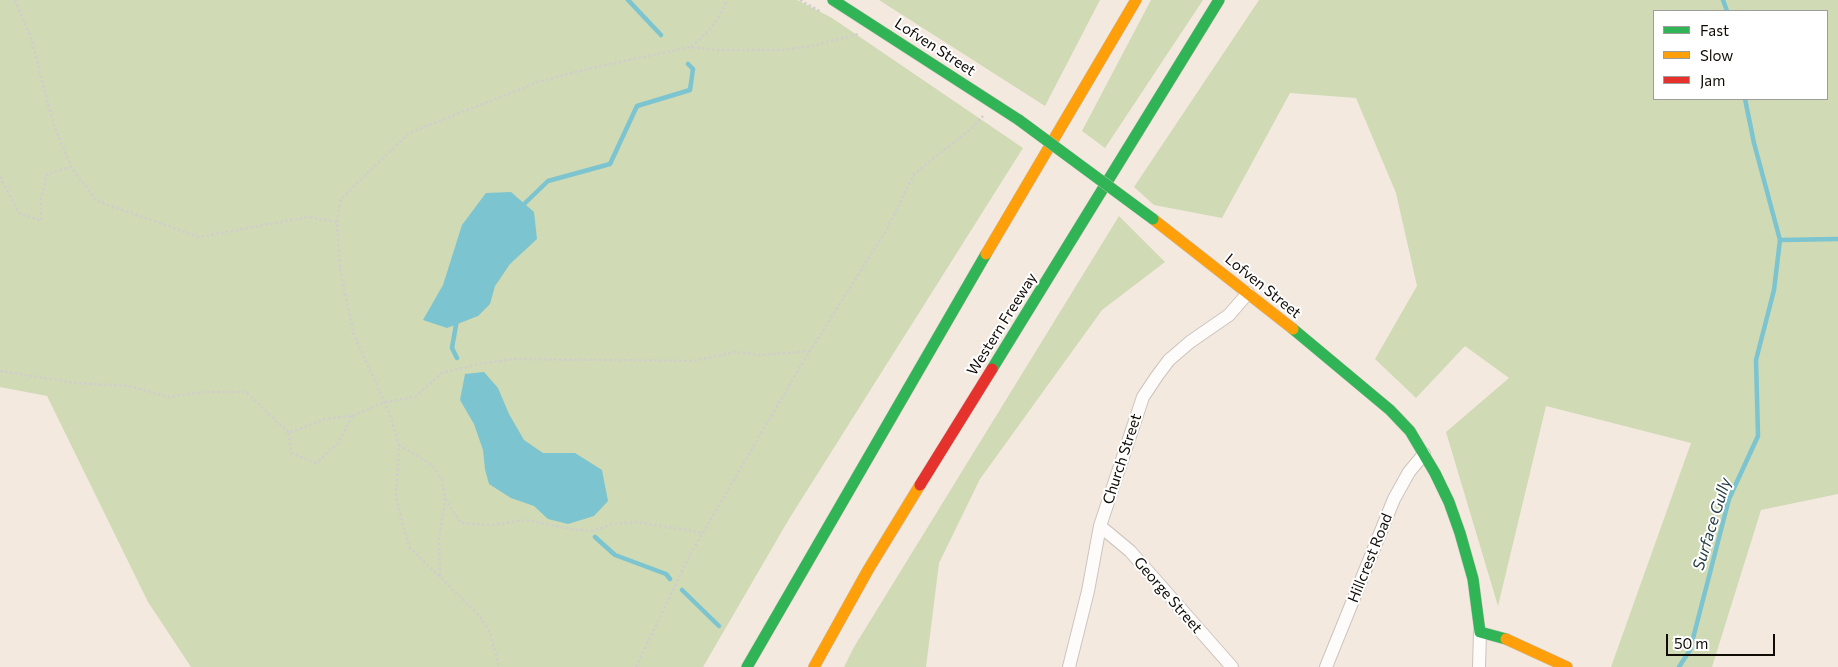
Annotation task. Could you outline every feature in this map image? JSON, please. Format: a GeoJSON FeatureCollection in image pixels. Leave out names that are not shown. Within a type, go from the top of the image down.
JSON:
{"type":"FeatureCollection","features":[{"type":"Feature","properties":{"kind":"main road","name":"Lofven Street"},"geometry":{"type":"LineString","coordinates":[[833,0],[1019,120],[1153,219],[1248,293],[1390,410],[1414,437],[1449,502],[1466,550],[1476,596],[1480,632]]}},
{"type":"Feature","properties":{"kind":"main road"},"geometry":{"type":"LineString","coordinates":[[747,667],[1080,93],[1136,0]]}},
{"type":"Feature","properties":{"kind":"main road","name":"Western Freeway"},"geometry":{"type":"LineString","coordinates":[[814,667],[874,562],[1219,0]]}},
{"type":"Feature","properties":{"kind":"main road"},"geometry":{"type":"LineString","coordinates":[[1480,632],[1512,640],[1567,667]]}},
{"type":"Feature","properties":{"kind":"street","name":"Church Street"},"geometry":{"type":"LineString","coordinates":[[1069,667],[1088,591],[1100,526],[1136,414],[1150,386],[1163,367],[1196,337],[1229,315],[1248,293]]}},
{"type":"Feature","properties":{"kind":"street","name":"Hillcrest Road"},"geometry":{"type":"LineString","coordinates":[[1326,667],[1394,499],[1409,472],[1424,454]]}},
{"type":"Feature","properties":{"kind":"street","name":"George Street"},"geometry":{"type":"LineString","coordinates":[[1100,526],[1130,552],[1232,667]]}},
{"type":"Feature","properties":{"kind":"street"},"geometry":{"type":"LineString","coordinates":[[1479,667],[1480,632]]}},
{"type":"Feature","properties":{"kind":"path"},"geometry":{"type":"LineString","coordinates":[[16,0],[30,38],[52,123],[71,168],[97,202],[199,237],[308,217],[337,222]]}},
{"type":"Feature","properties":{"kind":"path"},"geometry":{"type":"LineString","coordinates":[[691,47],[709,32],[722,12],[727,0]]}},
{"type":"Feature","properties":{"kind":"path"},"geometry":{"type":"LineString","coordinates":[[499,667],[490,632],[477,613],[409,547],[396,497],[399,445],[385,402],[354,335],[340,269],[337,222],[341,199],[409,133],[538,82],[591,68],[691,47],[748,51],[811,46],[860,34],[871,23]]}},
{"type":"Feature","properties":{"kind":"path"},"geometry":{"type":"LineString","coordinates":[[636,667],[690,555],[810,351],[887,228],[914,174],[972,128],[994,103]]}},
{"type":"Feature","properties":{"kind":"path"},"geometry":{"type":"LineString","coordinates":[[0,177],[19,213],[41,221],[41,199],[47,174],[71,168]]}},
{"type":"Feature","properties":{"kind":"path"},"geometry":{"type":"LineString","coordinates":[[288,433],[325,419],[352,416],[385,402],[415,397],[442,373],[479,364],[513,359],[693,361],[735,352],[760,355],[810,351]]}},
{"type":"Feature","properties":{"kind":"path"},"geometry":{"type":"LineString","coordinates":[[0,372],[76,383],[129,386],[168,397],[205,392],[246,392],[288,433],[292,453],[316,464],[338,442],[352,416]]}},
{"type":"Feature","properties":{"kind":"path"},"geometry":{"type":"LineString","coordinates":[[399,445],[432,465],[442,480],[445,499],[439,538],[440,578]]}},
{"type":"Feature","properties":{"kind":"path"},"geometry":{"type":"LineString","coordinates":[[445,499],[461,523],[492,525],[526,520],[571,529],[592,530],[613,524],[638,522],[703,533]]}},
{"type":"Feature","properties":{"kind":"green space"},"geometry":{"type":"Polygon","coordinates":[[[0,0],[797,0],[832,18],[1023,148],[789,519],[703,667],[191,667],[148,602],[47,396],[0,387],[0,0]]]}},
{"type":"Feature","properties":{"kind":"green space"},"geometry":{"type":"Polygon","coordinates":[[[879,0],[1100,0],[1045,106],[879,0]]]}},
{"type":"Feature","properties":{"kind":"green space"},"geometry":{"type":"Polygon","coordinates":[[[1151,0],[1203,0],[1105,148],[1082,131],[1151,0]]]}},
{"type":"Feature","properties":{"kind":"green space"},"geometry":{"type":"Polygon","coordinates":[[[1259,0],[1838,0],[1838,494],[1761,510],[1712,667],[1611,667],[1691,443],[1546,406],[1498,606],[1446,432],[1509,378],[1465,346],[1416,398],[1375,359],[1417,286],[1396,193],[1356,98],[1290,93],[1222,218],[1154,205],[1134,187],[1259,0]]]}},
{"type":"Feature","properties":{"kind":"green space"},"geometry":{"type":"Polygon","coordinates":[[[1119,216],[1165,262],[1102,310],[980,479],[939,563],[926,667],[844,667],[854,647],[1119,216]]]}},
{"type":"Feature","properties":{"kind":"water"},"geometry":{"type":"Polygon","coordinates":[[[511,192],[534,212],[537,239],[510,264],[495,286],[490,304],[478,316],[447,328],[423,320],[443,285],[462,225],[486,193],[511,192]]]}},
{"type":"Feature","properties":{"kind":"water"},"geometry":{"type":"Polygon","coordinates":[[[484,372],[498,388],[509,414],[524,440],[543,453],[575,453],[602,470],[608,501],[594,516],[568,524],[548,519],[534,506],[511,498],[489,484],[483,450],[474,424],[460,400],[465,374],[484,372]]]}},
{"type":"Feature","properties":{"kind":"waterway"},"geometry":{"type":"LineString","coordinates":[[628,0],[661,35]]}},
{"type":"Feature","properties":{"kind":"waterway"},"geometry":{"type":"LineString","coordinates":[[1723,0],[1727,10]]}},
{"type":"Feature","properties":{"kind":"waterway"},"geometry":{"type":"LineString","coordinates":[[521,207],[548,181],[610,164],[637,106],[690,90],[693,69],[688,64]]}},
{"type":"Feature","properties":{"kind":"waterway"},"geometry":{"type":"LineString","coordinates":[[1745,100],[1754,143],[1780,240],[1838,239]]}},
{"type":"Feature","properties":{"kind":"waterway","name":"Surface Gully"},"geometry":{"type":"LineString","coordinates":[[1679,667],[1690,650],[1729,499],[1758,436],[1756,360],[1774,290],[1780,240]]}},
{"type":"Feature","properties":{"kind":"waterway"},"geometry":{"type":"LineString","coordinates":[[457,319],[452,348],[457,358]]}},
{"type":"Feature","properties":{"kind":"waterway"},"geometry":{"type":"LineString","coordinates":[[595,537],[615,555],[666,574],[670,579]]}},
{"type":"Feature","properties":{"kind":"waterway"},"geometry":{"type":"LineString","coordinates":[[682,590],[719,626]]}},
{"type":"Feature","properties":{"kind":"traffic: fast"},"geometry":{"type":"LineString","coordinates":[[833,0],[1019,120]]}},
{"type":"Feature","properties":{"kind":"traffic: fast"},"geometry":{"type":"LineString","coordinates":[[992,369],[1219,0]]}},
{"type":"Feature","properties":{"kind":"traffic: fast"},"geometry":{"type":"LineString","coordinates":[[1019,120],[1153,219]]}},
{"type":"Feature","properties":{"kind":"traffic: fast"},"geometry":{"type":"LineString","coordinates":[[747,667],[986,254]]}},
{"type":"Feature","properties":{"kind":"traffic: fast"},"geometry":{"type":"LineString","coordinates":[[1293,329],[1390,410],[1410,431],[1435,473],[1449,502],[1460,533],[1473,579],[1480,632],[1506,639]]}},
{"type":"Feature","properties":{"kind":"traffic: slow"},"geometry":{"type":"LineString","coordinates":[[986,254],[1136,0]]}},
{"type":"Feature","properties":{"kind":"traffic: slow"},"geometry":{"type":"LineString","coordinates":[[1153,219],[1293,329]]}},
{"type":"Feature","properties":{"kind":"traffic: slow"},"geometry":{"type":"LineString","coordinates":[[814,667],[868,570],[920,485]]}},
{"type":"Feature","properties":{"kind":"traffic: slow"},"geometry":{"type":"LineString","coordinates":[[1506,639],[1567,667]]}},
{"type":"Feature","properties":{"kind":"traffic: jam"},"geometry":{"type":"LineString","coordinates":[[920,485],[992,369]]}}]}
